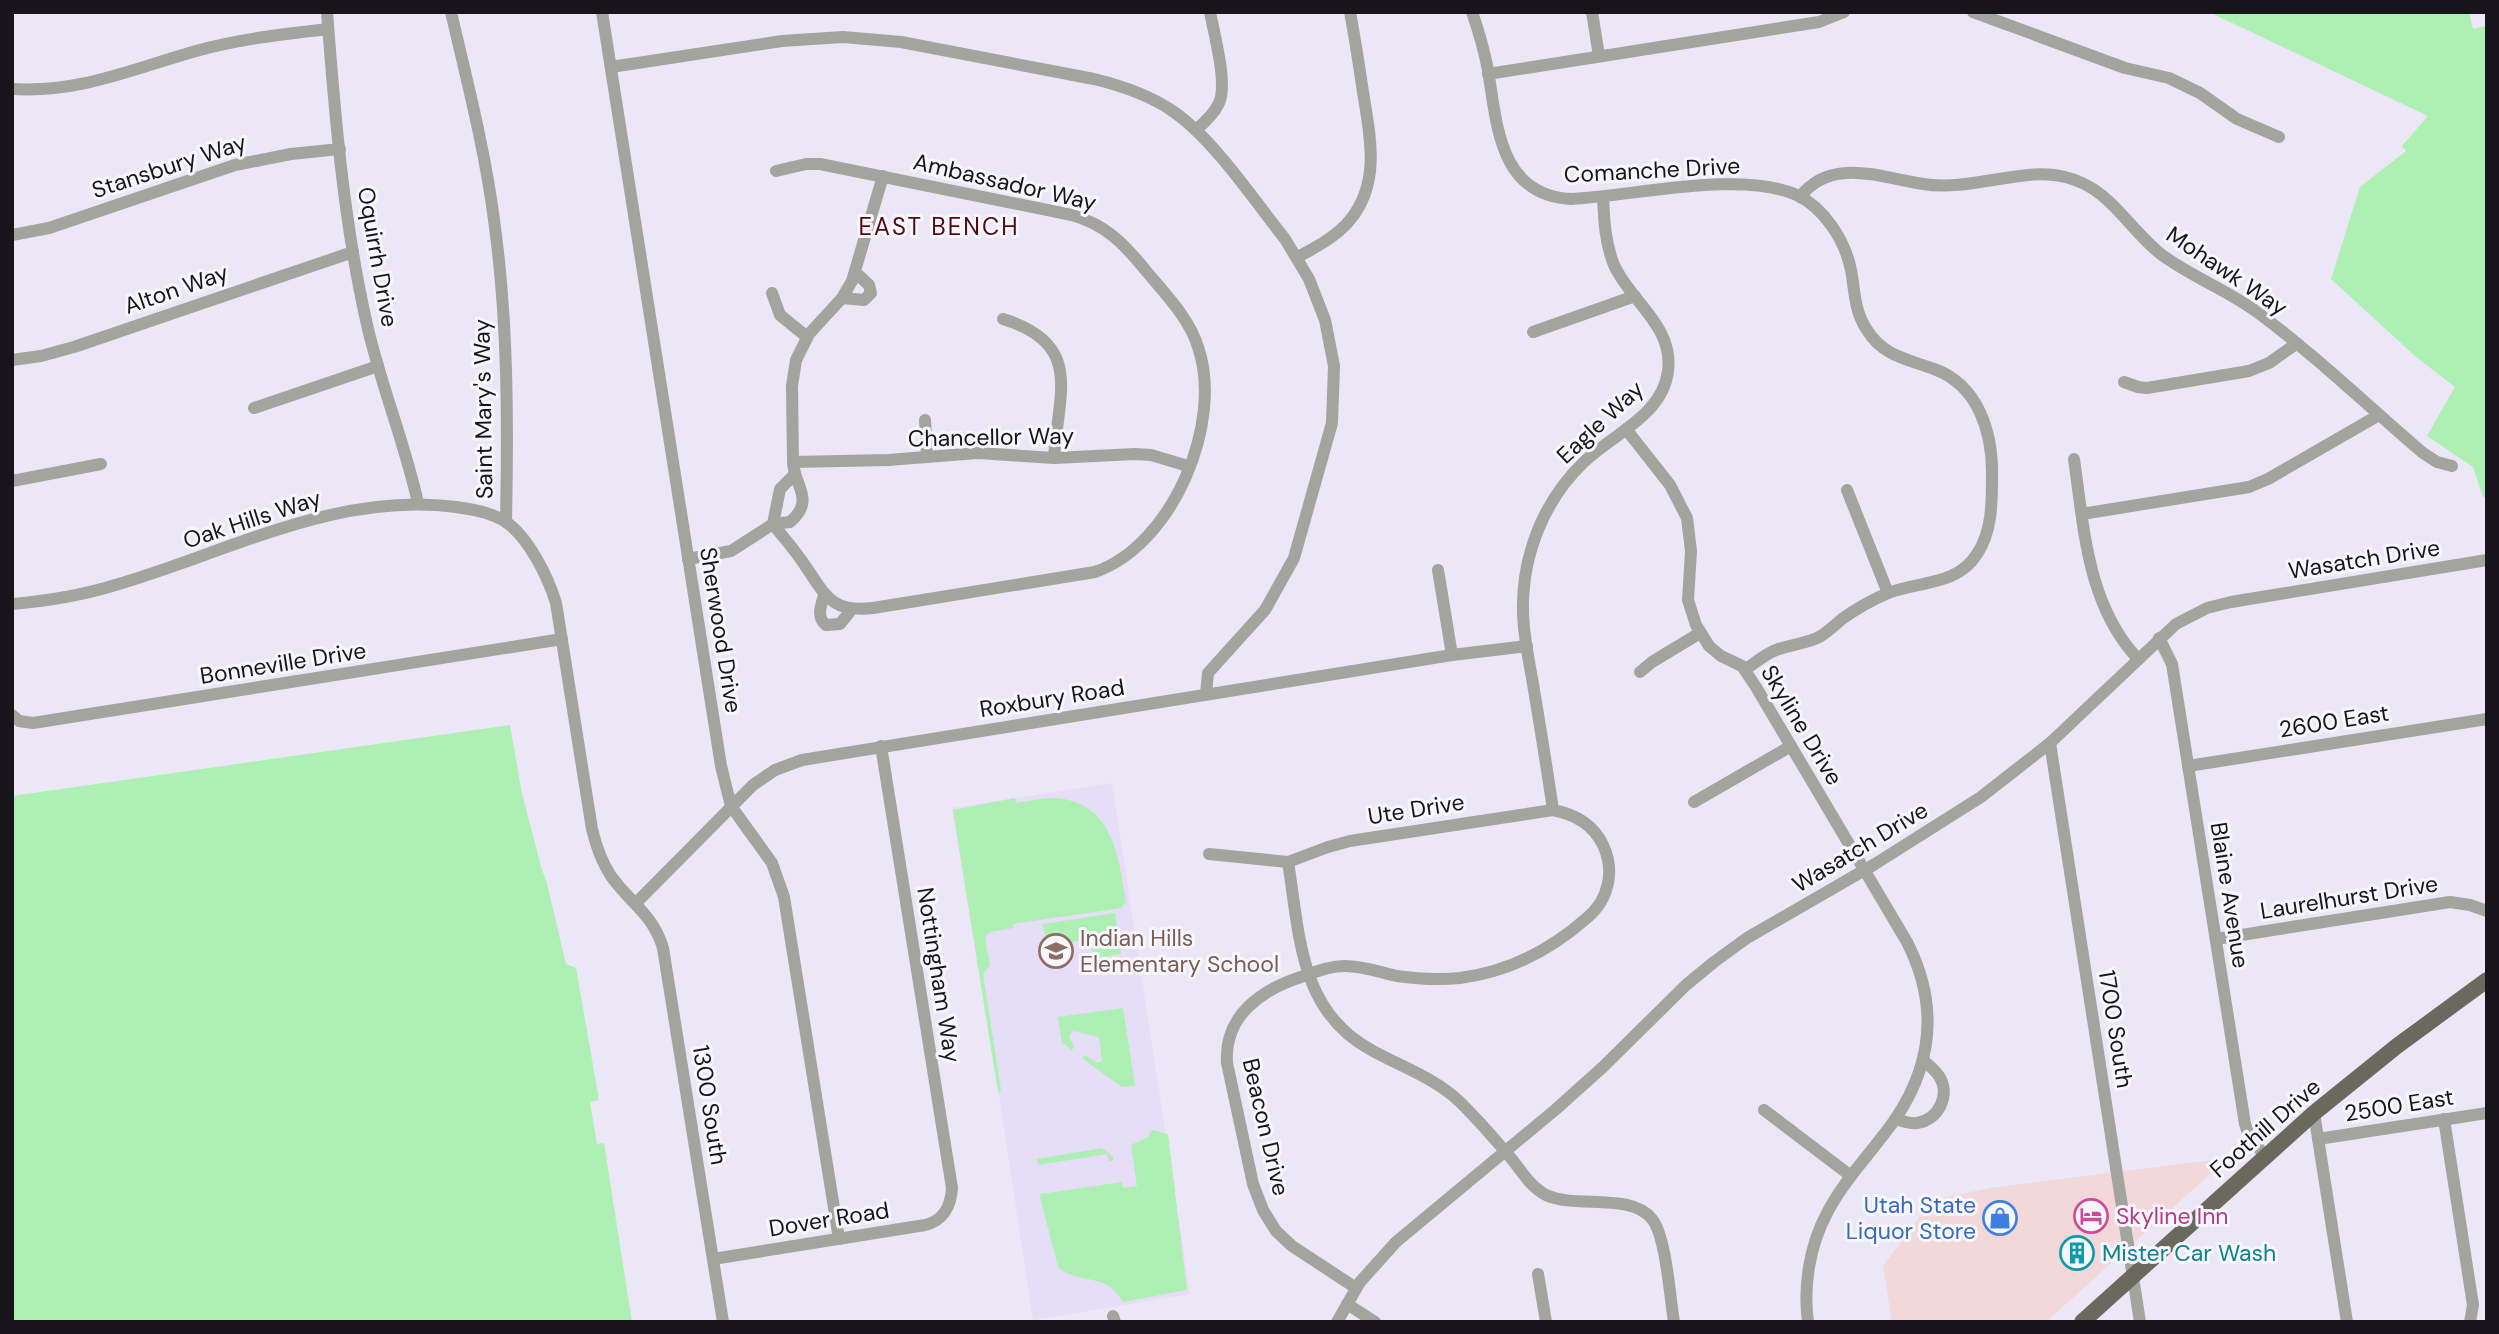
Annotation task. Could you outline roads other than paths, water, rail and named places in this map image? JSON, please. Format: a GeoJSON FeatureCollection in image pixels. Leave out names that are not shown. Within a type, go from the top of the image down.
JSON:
{"type":"FeatureCollection","features":[{"type":"Feature","properties":{"kind":"main road","name":"Foothill Drive"},"geometry":{"type":"LineString","coordinates":[[2082,1322],[2314,1113],[2415,1032],[2487,980]]}},
{"type":"Feature","properties":{"kind":"street","name":"Oquirrh Drive"},"geometry":{"type":"LineString","coordinates":[[327,12],[353,252],[378,366],[418,503]]}},
{"type":"Feature","properties":{"kind":"street","name":"Saint Mary's Way"},"geometry":{"type":"LineString","coordinates":[[451,12],[485,159],[499,253],[505,381],[506,522],[520,535],[546,575],[556,603],[595,843],[611,876],[636,903]]}},
{"type":"Feature","properties":{"kind":"street","name":"Sherwood Drive"},"geometry":{"type":"LineString","coordinates":[[602,12],[721,766],[732,806],[772,863],[784,897],[839,1239]]}},
{"type":"Feature","properties":{"kind":"street"},"geometry":{"type":"LineString","coordinates":[[1196,130],[1215,111],[1222,98],[1210,12]]}},
{"type":"Feature","properties":{"kind":"street"},"geometry":{"type":"LineString","coordinates":[[1298,257],[1327,240],[1349,221],[1362,202],[1370,179],[1371,141],[1350,12]]}},
{"type":"Feature","properties":{"kind":"street","name":"Comanche Drive"},"geometry":{"type":"LineString","coordinates":[[1472,12],[1483,43],[1501,144],[1512,167],[1520,176],[1539,190],[1555,197],[1571,199],[1727,185],[1772,188],[1800,197],[1824,217],[1842,242],[1851,269],[1855,303],[1872,338],[1898,358],[1936,370],[1956,382],[1976,404],[1986,426],[1991,458],[1992,503],[1985,538],[1978,553],[1960,572],[1948,579],[1888,593],[1857,609],[1824,635],[1806,643],[1775,650],[1745,670]]}},
{"type":"Feature","properties":{"kind":"street"},"geometry":{"type":"LineString","coordinates":[[1592,12],[1599,56]]}},
{"type":"Feature","properties":{"kind":"street"},"geometry":{"type":"LineString","coordinates":[[1488,74],[1818,22],[1844,12]]}},
{"type":"Feature","properties":{"kind":"street"},"geometry":{"type":"LineString","coordinates":[[1973,12],[2125,68],[2169,78],[2200,93],[2236,118],[2279,137]]}},
{"type":"Feature","properties":{"kind":"street"},"geometry":{"type":"LineString","coordinates":[[12,89],[52,89],[89,84],[211,47],[328,29]]}},
{"type":"Feature","properties":{"kind":"street"},"geometry":{"type":"LineString","coordinates":[[611,67],[802,38],[882,40],[1094,79],[1127,88],[1173,111],[1196,130],[1298,257],[1318,299],[1330,343],[1334,386],[1329,439],[1300,540],[1285,576],[1265,610],[1208,673],[1206,694]]}},
{"type":"Feature","properties":{"kind":"street","name":"Stansbury Way"},"geometry":{"type":"LineString","coordinates":[[12,234],[49,228],[235,165],[291,154],[340,149]]}},
{"type":"Feature","properties":{"kind":"street","name":"Ambassador Way"},"geometry":{"type":"LineString","coordinates":[[773,524],[824,595],[836,604],[852,608],[873,608],[1084,574],[1106,568],[1133,551],[1164,518],[1175,500],[1199,436],[1204,408],[1204,377],[1200,350],[1186,321],[1126,246],[1099,225],[1072,215],[813,163],[776,171]]}},
{"type":"Feature","properties":{"kind":"street","name":"Mohawk Way"},"geometry":{"type":"LineString","coordinates":[[1800,197],[1815,181],[1850,172],[1943,187],[2039,174],[2074,179],[2102,194],[2134,230],[2168,260],[2249,306],[2430,458],[2452,466]]}},
{"type":"Feature","properties":{"kind":"street"},"geometry":{"type":"LineString","coordinates":[[688,559],[732,551],[773,524],[790,522],[800,509],[803,493],[793,468],[793,376],[796,360],[807,337],[842,298],[855,272],[883,176]]}},
{"type":"Feature","properties":{"kind":"street","name":"Eagle Way"},"geometry":{"type":"LineString","coordinates":[[1553,810],[1523,611],[1525,576],[1534,541],[1555,497],[1595,452],[1626,429],[1657,400],[1669,370],[1668,350],[1661,332],[1618,272],[1610,253],[1603,197]]}},
{"type":"Feature","properties":{"kind":"street","name":"Alton Way"},"geometry":{"type":"LineString","coordinates":[[12,360],[74,347],[353,252]]}},
{"type":"Feature","properties":{"kind":"street"},"geometry":{"type":"LineString","coordinates":[[842,298],[864,300],[871,293],[869,285],[855,272]]}},
{"type":"Feature","properties":{"kind":"street"},"geometry":{"type":"LineString","coordinates":[[772,293],[780,314],[807,337]]}},
{"type":"Feature","properties":{"kind":"street"},"geometry":{"type":"LineString","coordinates":[[1534,332],[1635,296]]}},
{"type":"Feature","properties":{"kind":"street"},"geometry":{"type":"LineString","coordinates":[[1003,319],[1020,324],[1041,337],[1058,359],[1062,384],[1054,458]]}},
{"type":"Feature","properties":{"kind":"street"},"geometry":{"type":"LineString","coordinates":[[2124,382],[2147,388],[2241,373],[2269,363],[2296,344]]}},
{"type":"Feature","properties":{"kind":"street"},"geometry":{"type":"LineString","coordinates":[[254,408],[378,366]]}},
{"type":"Feature","properties":{"kind":"street"},"geometry":{"type":"LineString","coordinates":[[2082,514],[2249,486],[2379,415]]}},
{"type":"Feature","properties":{"kind":"street"},"geometry":{"type":"LineString","coordinates":[[925,420],[927,457]]}},
{"type":"Feature","properties":{"kind":"street","name":"Skyline Drive"},"geometry":{"type":"LineString","coordinates":[[1626,429],[1670,485],[1686,518],[1691,551],[1688,600],[1700,633],[1714,651],[1745,670],[1866,869],[1919,969],[1928,1011],[1927,1040],[1916,1084],[1895,1119],[1830,1207],[1816,1238],[1807,1280],[1808,1322]]}},
{"type":"Feature","properties":{"kind":"street","name":"Chancellor Way"},"geometry":{"type":"LineString","coordinates":[[793,468],[978,453],[1054,458],[1143,454],[1188,466]]}},
{"type":"Feature","properties":{"kind":"street"},"geometry":{"type":"LineString","coordinates":[[2074,458],[2092,574],[2115,629],[2138,659]]}},
{"type":"Feature","properties":{"kind":"street"},"geometry":{"type":"LineString","coordinates":[[12,481],[101,464]]}},
{"type":"Feature","properties":{"kind":"street"},"geometry":{"type":"LineString","coordinates":[[773,524],[780,489],[793,468]]}},
{"type":"Feature","properties":{"kind":"street"},"geometry":{"type":"LineString","coordinates":[[1847,490],[1888,593]]}},
{"type":"Feature","properties":{"kind":"street","name":"Oak Hills Way"},"geometry":{"type":"LineString","coordinates":[[12,604],[66,597],[110,587],[331,514],[364,507],[418,503],[475,511],[506,522]]}},
{"type":"Feature","properties":{"kind":"street","name":"Wasatch Drive"},"geometry":{"type":"LineString","coordinates":[[1336,1322],[1366,1275],[1403,1235],[1506,1153],[1603,1067],[1686,985],[1747,938],[1966,807],[2050,743],[2185,618],[2219,604],[2487,560]]}},
{"type":"Feature","properties":{"kind":"street"},"geometry":{"type":"LineString","coordinates":[[1438,570],[1452,655]]}},
{"type":"Feature","properties":{"kind":"street","name":"Ambassador Way"},"geometry":{"type":"LineString","coordinates":[[824,595],[820,612],[826,625],[839,624],[852,608]]}},
{"type":"Feature","properties":{"kind":"street"},"geometry":{"type":"LineString","coordinates":[[1640,672],[1700,633]]}},
{"type":"Feature","properties":{"kind":"street","name":"Bonneville Drive"},"geometry":{"type":"LineString","coordinates":[[12,715],[19,722],[33,723],[562,639]]}},
{"type":"Feature","properties":{"kind":"street","name":"Blaine Avenue"},"geometry":{"type":"LineString","coordinates":[[2160,639],[2172,664],[2245,1124],[2249,1136],[2265,1156]]}},
{"type":"Feature","properties":{"kind":"street","name":"Roxbury Road"},"geometry":{"type":"LineString","coordinates":[[636,903],[760,780],[793,763],[881,746],[1206,694],[1452,655],[1527,646]]}},
{"type":"Feature","properties":{"kind":"street","name":"2600 East"},"geometry":{"type":"LineString","coordinates":[[2188,766],[2487,719]]}},
{"type":"Feature","properties":{"kind":"street","name":"1700 South"},"geometry":{"type":"LineString","coordinates":[[2050,743],[2140,1322]]}},
{"type":"Feature","properties":{"kind":"street","name":"Nottingham Way"},"geometry":{"type":"LineString","coordinates":[[881,746],[952,1188],[951,1200],[946,1210]]}},
{"type":"Feature","properties":{"kind":"street"},"geometry":{"type":"LineString","coordinates":[[1694,803],[1791,746]]}},
{"type":"Feature","properties":{"kind":"street","name":"Ute Drive"},"geometry":{"type":"LineString","coordinates":[[1288,862],[1328,846],[1350,841],[1553,810]]}},
{"type":"Feature","properties":{"kind":"street","name":"Beacon Drive"},"geometry":{"type":"LineString","coordinates":[[1356,1289],[1292,1246],[1276,1231],[1262,1210],[1253,1184],[1227,1063],[1227,1046],[1232,1030],[1245,1008],[1281,983],[1326,968],[1351,966],[1412,978],[1462,978],[1517,963],[1560,939],[1591,915],[1600,903],[1608,883],[1609,867],[1603,845],[1591,828],[1574,816],[1553,810]]}},
{"type":"Feature","properties":{"kind":"street"},"geometry":{"type":"LineString","coordinates":[[1209,855],[1288,862],[1308,974],[1323,1008],[1339,1027],[1366,1048],[1444,1089],[1462,1104],[1535,1188],[1550,1197],[1627,1205],[1639,1208],[1650,1216],[1661,1237],[1674,1322]]}},
{"type":"Feature","properties":{"kind":"street","name":"Laurelhurst Drive"},"geometry":{"type":"LineString","coordinates":[[2216,939],[2451,902],[2487,911]]}},
{"type":"Feature","properties":{"kind":"street","name":"1300 South"},"geometry":{"type":"LineString","coordinates":[[636,903],[653,922],[663,948],[723,1322]]}},
{"type":"Feature","properties":{"kind":"street"},"geometry":{"type":"LineString","coordinates":[[1895,1119],[1922,1122],[1936,1113],[1940,1106],[1943,1099],[1942,1083],[1934,1070],[1923,1060]]}},
{"type":"Feature","properties":{"kind":"street"},"geometry":{"type":"LineString","coordinates":[[1764,1110],[1852,1176]]}},
{"type":"Feature","properties":{"kind":"street"},"geometry":{"type":"LineString","coordinates":[[2314,1113],[2347,1322]]}},
{"type":"Feature","properties":{"kind":"street","name":"2500 East"},"geometry":{"type":"LineString","coordinates":[[2318,1139],[2487,1113]]}},
{"type":"Feature","properties":{"kind":"street"},"geometry":{"type":"LineString","coordinates":[[2444,1119],[2473,1305],[2470,1322]]}},
{"type":"Feature","properties":{"kind":"street","name":"Dover Road"},"geometry":{"type":"LineString","coordinates":[[713,1259],[930,1224],[939,1219],[946,1210]]}},
{"type":"Feature","properties":{"kind":"street"},"geometry":{"type":"LineString","coordinates":[[1538,1274],[1546,1322]]}},
{"type":"Feature","properties":{"kind":"street"},"geometry":{"type":"LineString","coordinates":[[1346,1304],[1375,1322]]}},
{"type":"Feature","properties":{"kind":"place","name":"Indian Hills Elementary School"},"geometry":{"type":"Point","coordinates":[1056,951]}},
{"type":"Feature","properties":{"kind":"place","name":"Skyline Inn"},"geometry":{"type":"Point","coordinates":[2091,1216]}},
{"type":"Feature","properties":{"kind":"place","name":"Utah State Liquor Store"},"geometry":{"type":"Point","coordinates":[2000,1218]}},
{"type":"Feature","properties":{"kind":"place","name":"Mister Car Wash"},"geometry":{"type":"Point","coordinates":[2077,1253]}},
{"type":"Feature","properties":{"kind":"district","name":"EAST BENCH"},"geometry":{"type":"Point","coordinates":[939,227]}}]}
